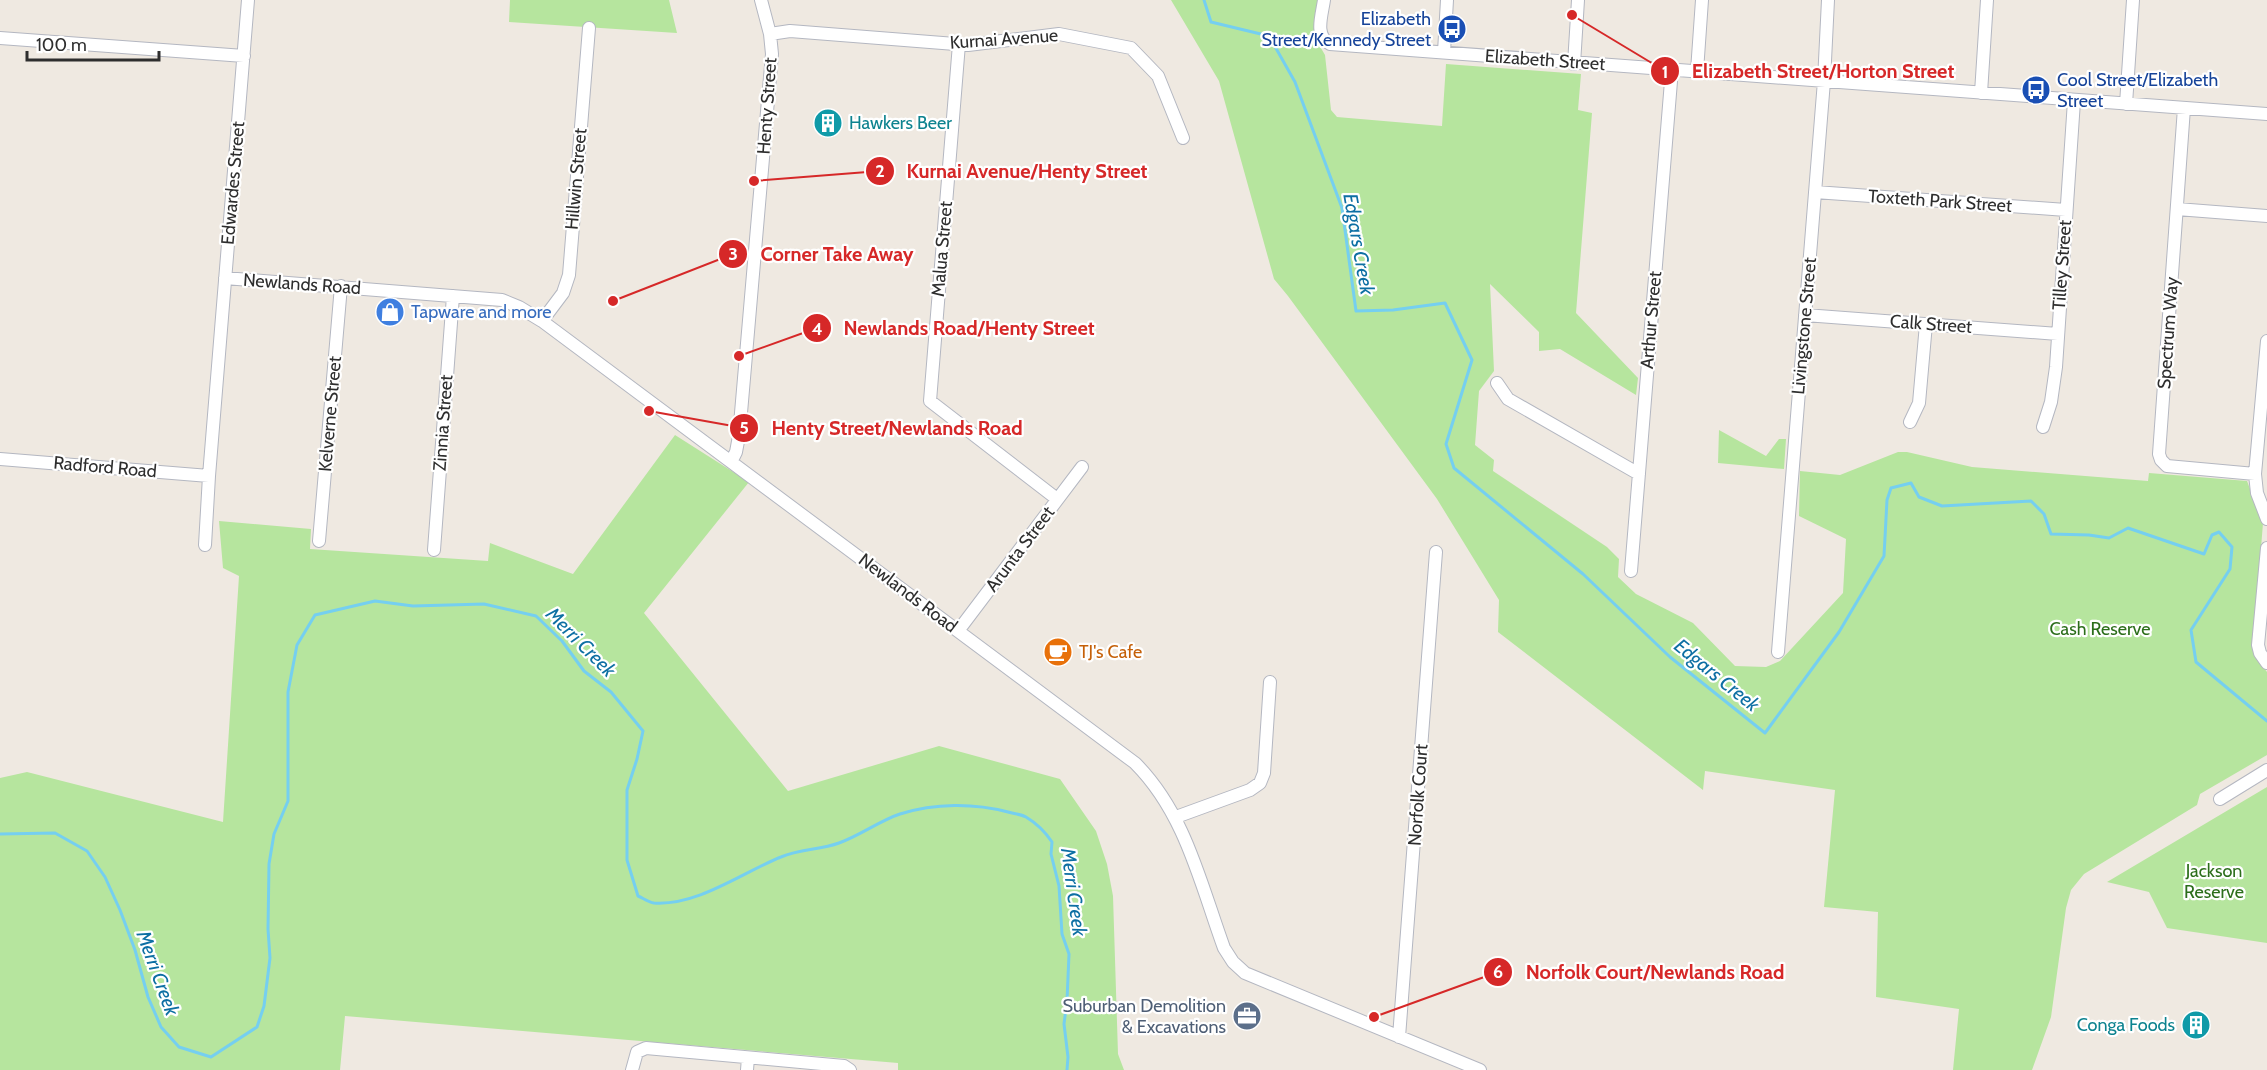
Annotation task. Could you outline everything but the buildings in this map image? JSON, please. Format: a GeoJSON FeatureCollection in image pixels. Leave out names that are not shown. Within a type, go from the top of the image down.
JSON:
{"type":"FeatureCollection","features":[{"type":"Feature","properties":{"kind":"street","name":"Edwardes Street"},"geometry":{"type":"LineString","coordinates":[[205,545],[248,0]]}},
{"type":"Feature","properties":{"kind":"street","name":"Henty Street"},"geometry":{"type":"LineString","coordinates":[[731,462],[736,452],[739,436],[772,54],[770,34],[761,0]]}},
{"type":"Feature","properties":{"kind":"street","name":"Elizabeth Street"},"geometry":{"type":"LineString","coordinates":[[1324,0],[1320,33],[1330,44],[2267,114]]}},
{"type":"Feature","properties":{"kind":"street"},"geometry":{"type":"LineString","coordinates":[[1444,52],[1448,0]]}},
{"type":"Feature","properties":{"kind":"street"},"geometry":{"type":"LineString","coordinates":[[1574,64],[1578,0]]}},
{"type":"Feature","properties":{"kind":"street"},"geometry":{"type":"LineString","coordinates":[[1697,71],[1702,0]]}},
{"type":"Feature","properties":{"kind":"street","name":"Livingstone Street"},"geometry":{"type":"LineString","coordinates":[[1778,652],[1824,81],[1828,0]]}},
{"type":"Feature","properties":{"kind":"street"},"geometry":{"type":"LineString","coordinates":[[1981,93],[1987,0]]}},
{"type":"Feature","properties":{"kind":"street"},"geometry":{"type":"LineString","coordinates":[[2126,104],[2133,0]]}},
{"type":"Feature","properties":{"kind":"street","name":"Hillwin Street"},"geometry":{"type":"LineString","coordinates":[[542,321],[566,288],[589,28]]}},
{"type":"Feature","properties":{"kind":"street","name":"Kurnai Avenue"},"geometry":{"type":"LineString","coordinates":[[770,34],[790,32],[959,44],[1059,33],[1131,48],[1158,76],[1183,138]]}},
{"type":"Feature","properties":{"kind":"street"},"geometry":{"type":"LineString","coordinates":[[0,38],[244,56]]}},
{"type":"Feature","properties":{"kind":"street","name":"Malua Street"},"geometry":{"type":"LineString","coordinates":[[959,44],[930,401],[1057,499]]}},
{"type":"Feature","properties":{"kind":"street","name":"Arthur Street"},"geometry":{"type":"LineString","coordinates":[[1631,571],[1672,69]]}},
{"type":"Feature","properties":{"kind":"street","name":"Tilley Street"},"geometry":{"type":"LineString","coordinates":[[2043,427],[2051,402],[2058,334],[2074,101]]}},
{"type":"Feature","properties":{"kind":"street","name":"Spectrum Way"},"geometry":{"type":"LineString","coordinates":[[2184,108],[2160,447],[2161,460],[2167,466],[2255,474]]}},
{"type":"Feature","properties":{"kind":"street","name":"Toxteth Park Street"},"geometry":{"type":"LineString","coordinates":[[1815,192],[2066,210]]}},
{"type":"Feature","properties":{"kind":"street"},"geometry":{"type":"LineString","coordinates":[[2177,209],[2267,216]]}},
{"type":"Feature","properties":{"kind":"street","name":"Newlands Road"},"geometry":{"type":"LineString","coordinates":[[225,278],[502,300],[542,321],[1126,756],[1150,778],[1176,817],[1224,948],[1233,962],[1245,973],[1480,1070]]}},
{"type":"Feature","properties":{"kind":"street","name":"Kelverne Street"},"geometry":{"type":"LineString","coordinates":[[319,541],[341,286]]}},
{"type":"Feature","properties":{"kind":"street","name":"Zinnia Street"},"geometry":{"type":"LineString","coordinates":[[434,550],[453,296]]}},
{"type":"Feature","properties":{"kind":"street","name":"Calk Street"},"geometry":{"type":"LineString","coordinates":[[1805,315],[2058,334]]}},
{"type":"Feature","properties":{"kind":"street"},"geometry":{"type":"LineString","coordinates":[[1910,422],[1919,404],[1926,324]]}},
{"type":"Feature","properties":{"kind":"street"},"geometry":{"type":"LineString","coordinates":[[2267,340],[2264,414],[2255,474],[2257,492],[2267,519]]}},
{"type":"Feature","properties":{"kind":"street"},"geometry":{"type":"LineString","coordinates":[[1497,383],[1508,399],[1639,474]]}},
{"type":"Feature","properties":{"kind":"street","name":"Radford Road"},"geometry":{"type":"LineString","coordinates":[[0,459],[209,476]]}},
{"type":"Feature","properties":{"kind":"street","name":"Arunta Street"},"geometry":{"type":"LineString","coordinates":[[958,631],[1082,467]]}},
{"type":"Feature","properties":{"kind":"street"},"geometry":{"type":"LineString","coordinates":[[2267,548],[2258,645],[2267,663]]}},
{"type":"Feature","properties":{"kind":"street","name":"Norfolk Court"},"geometry":{"type":"LineString","coordinates":[[1399,1037],[1436,552]]}},
{"type":"Feature","properties":{"kind":"street"},"geometry":{"type":"LineString","coordinates":[[1176,817],[1250,789],[1260,783],[1264,773],[1270,682]]}},
{"type":"Feature","properties":{"kind":"street"},"geometry":{"type":"LineString","coordinates":[[2220,799],[2267,770]]}},
{"type":"Feature","properties":{"kind":"street"},"geometry":{"type":"LineString","coordinates":[[633,1070],[634,1057],[641,1049],[748,1064],[844,1066],[850,1070]]}},
{"type":"Feature","properties":{"kind":"green space"},"geometry":{"type":"Polygon","coordinates":[[[510,0],[669,0],[677,33],[509,22],[510,0]]]}},
{"type":"Feature","properties":{"kind":"green space","name":"Cash Reserve"},"geometry":{"type":"Polygon","coordinates":[[[1171,0],[1318,0],[1326,42],[1314,43],[1318,43],[1325,55],[1331,110],[1337,117],[1442,126],[1446,64],[1581,74],[1578,110],[1592,113],[1576,313],[1638,378],[1636,395],[1560,349],[1539,351],[1539,332],[1490,284],[1494,371],[1479,391],[1475,445],[1494,460],[1493,471],[1607,547],[1619,559],[1618,577],[1636,594],[1693,623],[1735,666],[1766,667],[1780,661],[1843,593],[1846,539],[1799,516],[1800,471],[1840,475],[1898,452],[1907,452],[1972,467],[2148,481],[2149,473],[2247,481],[2263,523],[2253,648],[2255,656],[2267,672],[2267,755],[2200,794],[2197,805],[2084,874],[2071,890],[2066,908],[2051,1017],[2032,1070],[1953,1070],[1959,1009],[1876,997],[1878,912],[1824,907],[1835,790],[1705,771],[1703,790],[1498,632],[1499,600],[1437,499],[1274,279],[1219,81],[1171,0]]]}},
{"type":"Feature","properties":{"kind":"green space"},"geometry":{"type":"Polygon","coordinates":[[[1719,430],[1766,456],[1779,439],[1786,439],[1784,469],[1718,463],[1719,430]]]}},
{"type":"Feature","properties":{"kind":"green space"},"geometry":{"type":"Polygon","coordinates":[[[675,435],[749,482],[644,613],[788,791],[939,746],[1060,779],[1096,831],[1107,864],[1113,896],[1118,1054],[1124,1070],[898,1070],[898,1063],[345,1016],[340,1070],[0,1070],[0,778],[27,772],[223,822],[239,576],[223,568],[219,521],[311,529],[310,549],[488,561],[490,543],[573,574],[675,435]]]}},
{"type":"Feature","properties":{"kind":"green space","name":"Jackson Reserve"},"geometry":{"type":"Polygon","coordinates":[[[2267,787],[2267,943],[2167,928],[2149,892],[2107,882],[2267,787]]]}},
{"type":"Feature","properties":{"kind":"waterway","name":"Edgars Creek"},"geometry":{"type":"LineString","coordinates":[[1204,0],[1211,22],[1269,36],[1295,82],[1342,208],[1356,311],[1393,310],[1445,303],[1472,360],[1446,444],[1454,468],[1583,574],[1670,657],[1765,733],[1839,632],[1884,556],[1887,500],[1891,488],[1911,483],[1919,497],[1942,506],[2031,501],[2044,514],[2051,534],[2109,538],[2128,528],[2204,554],[2212,535],[2219,532],[2232,547],[2230,569],[2191,630],[2196,662],[2267,721]]}},
{"type":"Feature","properties":{"kind":"waterway","name":"Merri Creek"},"geometry":{"type":"LineString","coordinates":[[0,834],[55,833],[87,851],[105,877],[120,910],[135,950],[148,997],[161,1027],[179,1047],[211,1057],[257,1027],[264,1006],[270,958],[269,864],[274,834],[288,801],[288,692],[297,645],[315,615],[375,601],[413,606],[484,604],[536,616],[562,641],[584,671],[611,692],[643,731],[627,790],[627,860],[638,896],[650,902],[671,902],[704,894],[766,863],[795,852],[839,843],[913,810],[941,806],[982,807],[1022,815],[1033,822],[1052,842],[1051,854],[1059,886],[1062,934],[1069,954],[1064,1024],[1068,1057],[1067,1070]]}},
{"type":"Feature","properties":{"kind":"place","name":"Elizabeth Street/Horton Street"},"geometry":{"type":"Point","coordinates":[1572,15]}},
{"type":"Feature","properties":{"kind":"place","name":"Elizabeth Street/Kennedy Street"},"geometry":{"type":"Point","coordinates":[1452,29]}},
{"type":"Feature","properties":{"kind":"place","name":"Cool Street/Elizabeth Street"},"geometry":{"type":"Point","coordinates":[2036,90]}},
{"type":"Feature","properties":{"kind":"place","name":"Hawkers Beer"},"geometry":{"type":"Point","coordinates":[828,123]}},
{"type":"Feature","properties":{"kind":"place","name":"Kurnai Avenue/Henty Street"},"geometry":{"type":"Point","coordinates":[754,181]}},
{"type":"Feature","properties":{"kind":"place","name":"Corner Take Away"},"geometry":{"type":"Point","coordinates":[613,301]}},
{"type":"Feature","properties":{"kind":"place","name":"Tapware and more"},"geometry":{"type":"Point","coordinates":[390,312]}},
{"type":"Feature","properties":{"kind":"place","name":"Newlands Road/Henty Street"},"geometry":{"type":"Point","coordinates":[739,356]}},
{"type":"Feature","properties":{"kind":"place","name":"Henty Street/Newlands Road"},"geometry":{"type":"Point","coordinates":[649,411]}},
{"type":"Feature","properties":{"kind":"place","name":"TJ's Cafe"},"geometry":{"type":"Point","coordinates":[1058,652]}},
{"type":"Feature","properties":{"kind":"place","name":"Suburban Demolition & Excavations"},"geometry":{"type":"Point","coordinates":[1247,1016]}},
{"type":"Feature","properties":{"kind":"place","name":"Norfolk Court/Newlands Road"},"geometry":{"type":"Point","coordinates":[1374,1017]}},
{"type":"Feature","properties":{"kind":"place","name":"Conga Foods"},"geometry":{"type":"Point","coordinates":[2196,1025]}}]}
